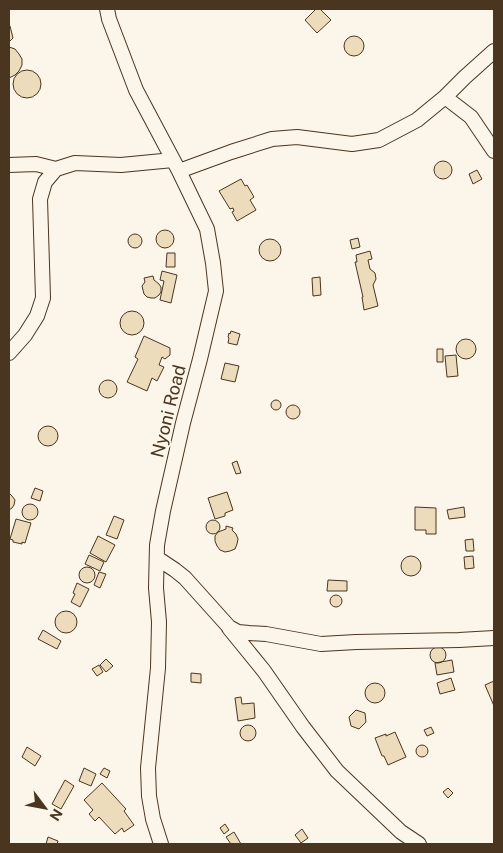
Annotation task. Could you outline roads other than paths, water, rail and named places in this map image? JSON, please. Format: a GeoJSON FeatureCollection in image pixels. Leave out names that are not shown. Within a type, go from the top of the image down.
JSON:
{"type":"FeatureCollection","features":[{"type":"Feature","properties":{"kind":"street","name":"Nyoni Road"},"geometry":{"type":"LineString","coordinates":[[107,9],[136,90],[176,165],[207,229],[214,263],[216,291],[163,511],[157,544],[158,659],[154,720],[148,768],[149,796],[153,819],[161,844]]}},
{"type":"Feature","properties":{"kind":"street"},"geometry":{"type":"LineString","coordinates":[[9,353],[25,335],[37,316],[43,298],[40,199],[45,182],[56,169],[75,163],[176,165],[231,152],[272,139],[297,137],[352,144],[379,140],[417,120],[494,52]]}},
{"type":"Feature","properties":{"kind":"street"},"geometry":{"type":"LineString","coordinates":[[445,97],[471,117],[494,152]]}},
{"type":"Feature","properties":{"kind":"street"},"geometry":{"type":"LineString","coordinates":[[9,165],[36,164],[56,169]]}},
{"type":"Feature","properties":{"kind":"street"},"geometry":{"type":"LineString","coordinates":[[157,558],[185,578],[198,591],[264,671],[302,727],[337,771],[401,832],[419,844]]}},
{"type":"Feature","properties":{"kind":"street"},"geometry":{"type":"LineString","coordinates":[[214,611],[229,627],[238,632],[266,634],[321,644],[494,638]]}}]}
